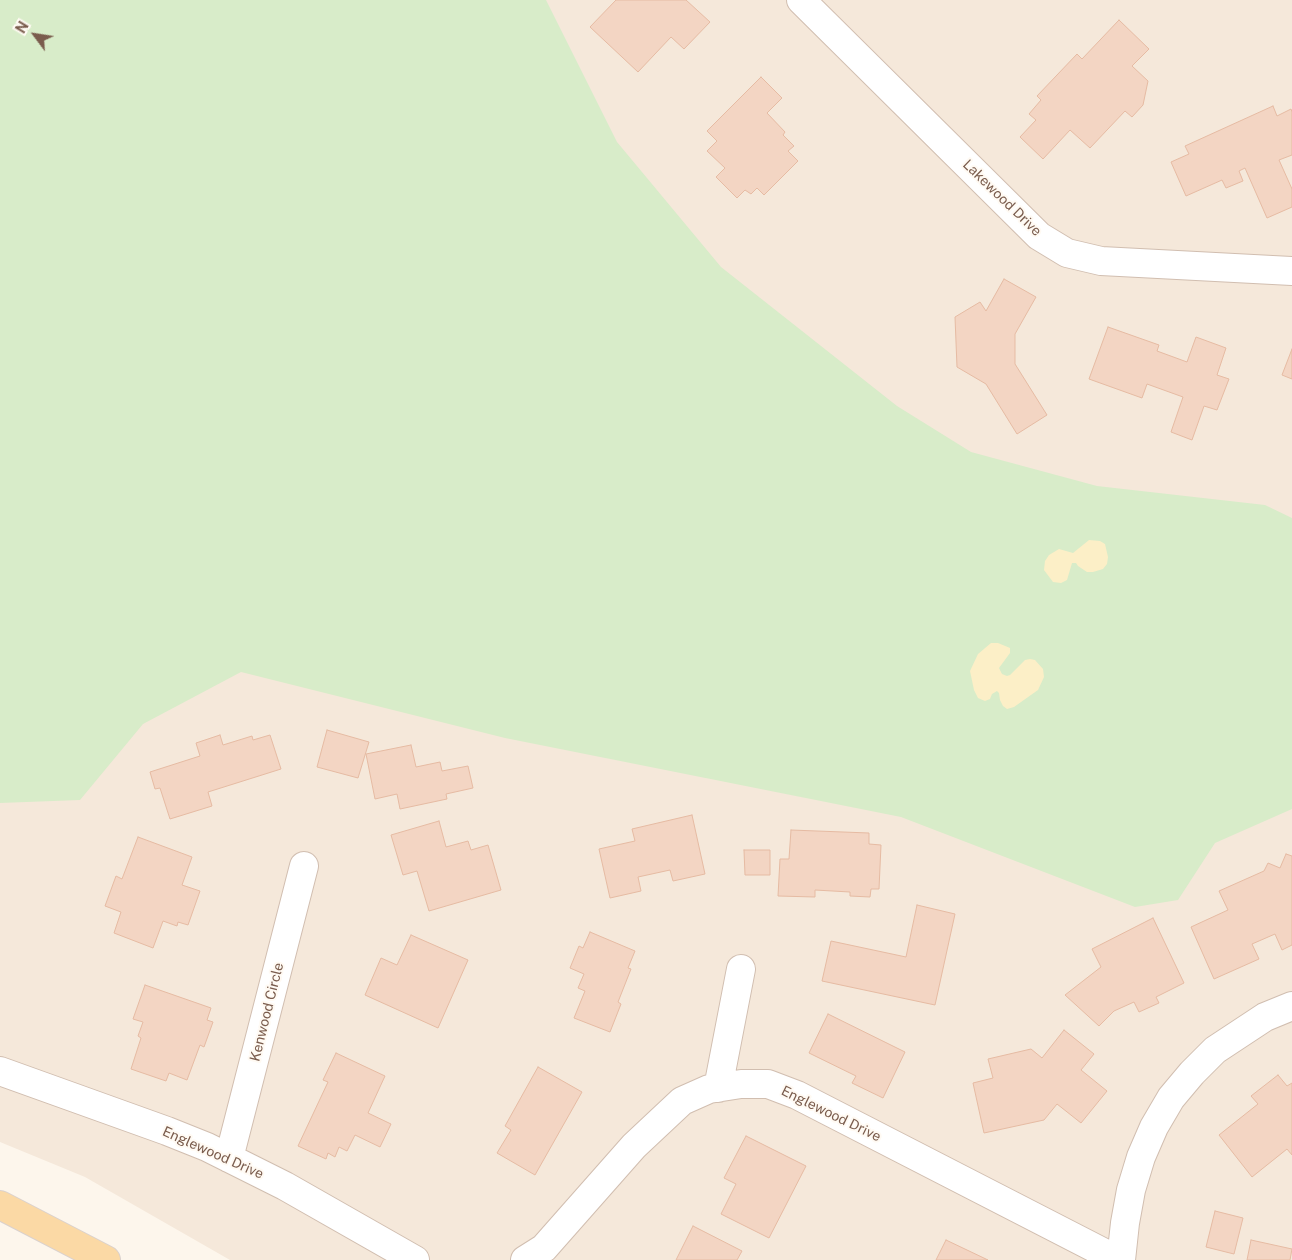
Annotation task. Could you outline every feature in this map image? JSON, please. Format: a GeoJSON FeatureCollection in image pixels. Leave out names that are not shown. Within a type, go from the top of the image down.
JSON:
{"type":"FeatureCollection","features":[{"type":"Feature","properties":{"kind":"main road"},"geometry":{"type":"LineString","coordinates":[[0,1205],[106,1260]]}},
{"type":"Feature","properties":{"kind":"street","name":"Lakewood Drive"},"geometry":{"type":"LineString","coordinates":[[801,0],[1039,236],[1068,253],[1101,261],[1292,271]]}},
{"type":"Feature","properties":{"kind":"street","name":"Kenwood Circle"},"geometry":{"type":"LineString","coordinates":[[229,1158],[304,866]]}},
{"type":"Feature","properties":{"kind":"street"},"geometry":{"type":"LineString","coordinates":[[718,1088],[741,969]]}},
{"type":"Feature","properties":{"kind":"street"},"geometry":{"type":"LineString","coordinates":[[1119,1260],[1130,1198],[1141,1158],[1154,1127],[1172,1098],[1192,1073],[1215,1050],[1265,1017],[1292,1006]]}},
{"type":"Feature","properties":{"kind":"street","name":"Englewood Drive"},"geometry":{"type":"LineString","coordinates":[[0,1070],[167,1131],[229,1158],[285,1186],[415,1260]]}},
{"type":"Feature","properties":{"kind":"street","name":"Englewood Drive"},"geometry":{"type":"LineString","coordinates":[[526,1260],[544,1248],[634,1146],[682,1101],[709,1089],[741,1084],[768,1084],[797,1095],[1119,1260]]}},
{"type":"Feature","properties":{"kind":"shaded area"},"geometry":{"type":"Polygon","coordinates":[[[0,0],[1292,0],[1292,1260],[230,1260],[85,1177],[0,1142],[0,0]]]}},
{"type":"Feature","properties":{"kind":"green space"},"geometry":{"type":"Polygon","coordinates":[[[0,0],[546,0],[617,142],[721,267],[897,406],[971,452],[1097,486],[1265,505],[1292,518],[1292,809],[1215,843],[1178,900],[1135,907],[901,817],[505,738],[241,672],[143,724],[80,800],[0,803],[0,0]]]}},
{"type":"Feature","properties":{"kind":"sand"},"geometry":{"type":"Polygon","coordinates":[[[1089,540],[1100,541],[1105,544],[1108,557],[1107,564],[1103,569],[1087,572],[1076,563],[1072,563],[1067,580],[1061,583],[1053,582],[1044,570],[1045,561],[1049,555],[1059,549],[1073,553],[1089,540]]]}},
{"type":"Feature","properties":{"kind":"sand"},"geometry":{"type":"Polygon","coordinates":[[[991,643],[998,643],[1010,648],[1010,653],[999,668],[1002,674],[1010,675],[1025,660],[1030,659],[1035,660],[1043,669],[1044,677],[1038,690],[1014,707],[1007,709],[1003,706],[997,691],[992,694],[990,699],[985,701],[978,698],[974,690],[970,671],[978,654],[991,643]]]}},
{"type":"Feature","properties":{"kind":"building"},"geometry":{"type":"Polygon","coordinates":[[[616,0],[686,0],[710,22],[684,49],[671,37],[638,72],[590,27],[616,0]]]}},
{"type":"Feature","properties":{"kind":"building"},"geometry":{"type":"Polygon","coordinates":[[[1119,20],[1149,49],[1132,66],[1148,81],[1143,105],[1132,117],[1125,111],[1090,148],[1070,130],[1043,159],[1020,137],[1036,120],[1029,114],[1041,100],[1037,96],[1077,54],[1082,59],[1119,20]]]}},
{"type":"Feature","properties":{"kind":"building"},"geometry":{"type":"Polygon","coordinates":[[[761,77],[782,98],[767,113],[785,132],[783,135],[794,146],[788,151],[798,161],[764,195],[757,188],[751,194],[745,190],[737,198],[716,177],[725,168],[707,151],[717,141],[707,131],[761,77]]]}},
{"type":"Feature","properties":{"kind":"building"},"geometry":{"type":"Polygon","coordinates":[[[1273,106],[1277,116],[1291,109],[1292,112],[1292,155],[1279,160],[1292,189],[1292,207],[1267,218],[1245,168],[1239,171],[1243,181],[1226,188],[1222,180],[1186,196],[1171,162],[1189,154],[1185,146],[1273,106]]]}},
{"type":"Feature","properties":{"kind":"building"},"geometry":{"type":"Polygon","coordinates":[[[1004,279],[1036,297],[1015,334],[1015,364],[1047,415],[1017,434],[986,384],[957,367],[955,317],[980,302],[986,311],[1004,279]]]}},
{"type":"Feature","properties":{"kind":"building"},"geometry":{"type":"Polygon","coordinates":[[[1108,327],[1159,345],[1157,351],[1187,362],[1196,337],[1226,348],[1217,375],[1229,379],[1217,410],[1204,406],[1192,440],[1171,432],[1183,397],[1147,384],[1142,398],[1089,379],[1108,327]]]}},
{"type":"Feature","properties":{"kind":"building"},"geometry":{"type":"Polygon","coordinates":[[[1292,349],[1292,379],[1282,375],[1292,349]]]}},
{"type":"Feature","properties":{"kind":"building"},"geometry":{"type":"Polygon","coordinates":[[[327,730],[369,742],[358,778],[317,767],[327,730]]]}},
{"type":"Feature","properties":{"kind":"building"},"geometry":{"type":"Polygon","coordinates":[[[220,735],[223,745],[252,736],[253,740],[270,735],[281,769],[208,792],[212,806],[170,819],[160,788],[155,789],[150,772],[200,756],[196,743],[220,735]]]}},
{"type":"Feature","properties":{"kind":"building"},"geometry":{"type":"Polygon","coordinates":[[[411,745],[416,767],[440,762],[442,771],[468,766],[473,788],[446,794],[447,799],[400,809],[397,794],[375,799],[366,754],[411,745]]]}},
{"type":"Feature","properties":{"kind":"building"},"geometry":{"type":"Polygon","coordinates":[[[692,815],[705,874],[673,881],[670,870],[638,877],[641,891],[610,898],[599,849],[635,841],[632,829],[692,815]]]}},
{"type":"Feature","properties":{"kind":"building"},"geometry":{"type":"Polygon","coordinates":[[[439,821],[446,847],[468,841],[471,850],[488,845],[501,890],[429,911],[417,871],[403,875],[391,835],[439,821]]]}},
{"type":"Feature","properties":{"kind":"building"},"geometry":{"type":"Polygon","coordinates":[[[791,830],[869,833],[869,844],[881,845],[879,889],[871,889],[870,897],[850,896],[850,892],[815,890],[815,897],[778,896],[780,859],[789,859],[791,830]]]}},
{"type":"Feature","properties":{"kind":"building"},"geometry":{"type":"Polygon","coordinates":[[[138,837],[192,857],[182,885],[200,891],[188,925],[178,922],[177,926],[163,921],[153,948],[114,933],[121,912],[105,906],[116,876],[122,879],[138,837]]]}},
{"type":"Feature","properties":{"kind":"building"},"geometry":{"type":"Polygon","coordinates":[[[744,850],[770,850],[770,875],[745,875],[744,850]]]}},
{"type":"Feature","properties":{"kind":"building"},"geometry":{"type":"Polygon","coordinates":[[[1286,854],[1292,856],[1292,945],[1282,950],[1275,934],[1252,944],[1259,959],[1214,979],[1191,927],[1228,910],[1219,891],[1264,871],[1268,863],[1280,868],[1286,854]]]}},
{"type":"Feature","properties":{"kind":"building"},"geometry":{"type":"Polygon","coordinates":[[[917,905],[955,914],[935,1005],[822,981],[831,941],[906,957],[917,905]]]}},
{"type":"Feature","properties":{"kind":"building"},"geometry":{"type":"Polygon","coordinates":[[[1153,918],[1184,983],[1156,997],[1159,1003],[1139,1012],[1134,1002],[1114,1011],[1099,1026],[1065,995],[1101,967],[1092,949],[1153,918]]]}},
{"type":"Feature","properties":{"kind":"building"},"geometry":{"type":"Polygon","coordinates":[[[590,932],[635,951],[628,968],[631,969],[618,1002],[621,1004],[610,1032],[574,1018],[585,991],[578,988],[584,974],[570,968],[579,946],[583,948],[590,932]]]}},
{"type":"Feature","properties":{"kind":"building"},"geometry":{"type":"Polygon","coordinates":[[[411,935],[468,960],[438,1028],[365,995],[381,958],[397,965],[411,935]]]}},
{"type":"Feature","properties":{"kind":"building"},"geometry":{"type":"Polygon","coordinates":[[[145,985],[211,1008],[207,1020],[213,1022],[204,1047],[200,1045],[187,1080],[169,1073],[166,1081],[131,1069],[141,1038],[138,1036],[143,1022],[133,1019],[145,985]]]}},
{"type":"Feature","properties":{"kind":"building"},"geometry":{"type":"Polygon","coordinates":[[[828,1014],[905,1052],[883,1098],[852,1083],[856,1076],[809,1053],[828,1014]]]}},
{"type":"Feature","properties":{"kind":"building"},"geometry":{"type":"Polygon","coordinates":[[[1064,1030],[1094,1054],[1081,1070],[1107,1091],[1081,1123],[1057,1104],[1044,1120],[984,1133],[973,1083],[993,1078],[988,1059],[1031,1049],[1042,1058],[1064,1030]]]}},
{"type":"Feature","properties":{"kind":"building"},"geometry":{"type":"Polygon","coordinates":[[[336,1053],[385,1076],[368,1113],[391,1124],[380,1147],[355,1135],[347,1151],[339,1147],[335,1157],[328,1153],[326,1159],[298,1146],[328,1082],[323,1080],[336,1053]]]}},
{"type":"Feature","properties":{"kind":"building"},"geometry":{"type":"Polygon","coordinates":[[[538,1067],[582,1092],[535,1175],[497,1153],[511,1130],[505,1126],[538,1067]]]}},
{"type":"Feature","properties":{"kind":"building"},"geometry":{"type":"Polygon","coordinates":[[[1278,1075],[1287,1086],[1292,1083],[1292,1155],[1287,1149],[1252,1177],[1219,1135],[1258,1104],[1251,1096],[1278,1075]]]}},
{"type":"Feature","properties":{"kind":"building"},"geometry":{"type":"Polygon","coordinates":[[[746,1136],[806,1166],[769,1238],[721,1214],[736,1184],[724,1178],[746,1136]]]}},
{"type":"Feature","properties":{"kind":"building"},"geometry":{"type":"Polygon","coordinates":[[[1215,1211],[1243,1218],[1234,1254],[1206,1247],[1215,1211]]]}},
{"type":"Feature","properties":{"kind":"building"},"geometry":{"type":"Polygon","coordinates":[[[693,1226],[742,1251],[737,1260],[676,1260],[693,1226]]]}},
{"type":"Feature","properties":{"kind":"building"},"geometry":{"type":"Polygon","coordinates":[[[946,1240],[988,1260],[936,1260],[946,1240]]]}},
{"type":"Feature","properties":{"kind":"building"},"geometry":{"type":"Polygon","coordinates":[[[1251,1240],[1292,1249],[1290,1260],[1247,1260],[1251,1240]]]}}]}
